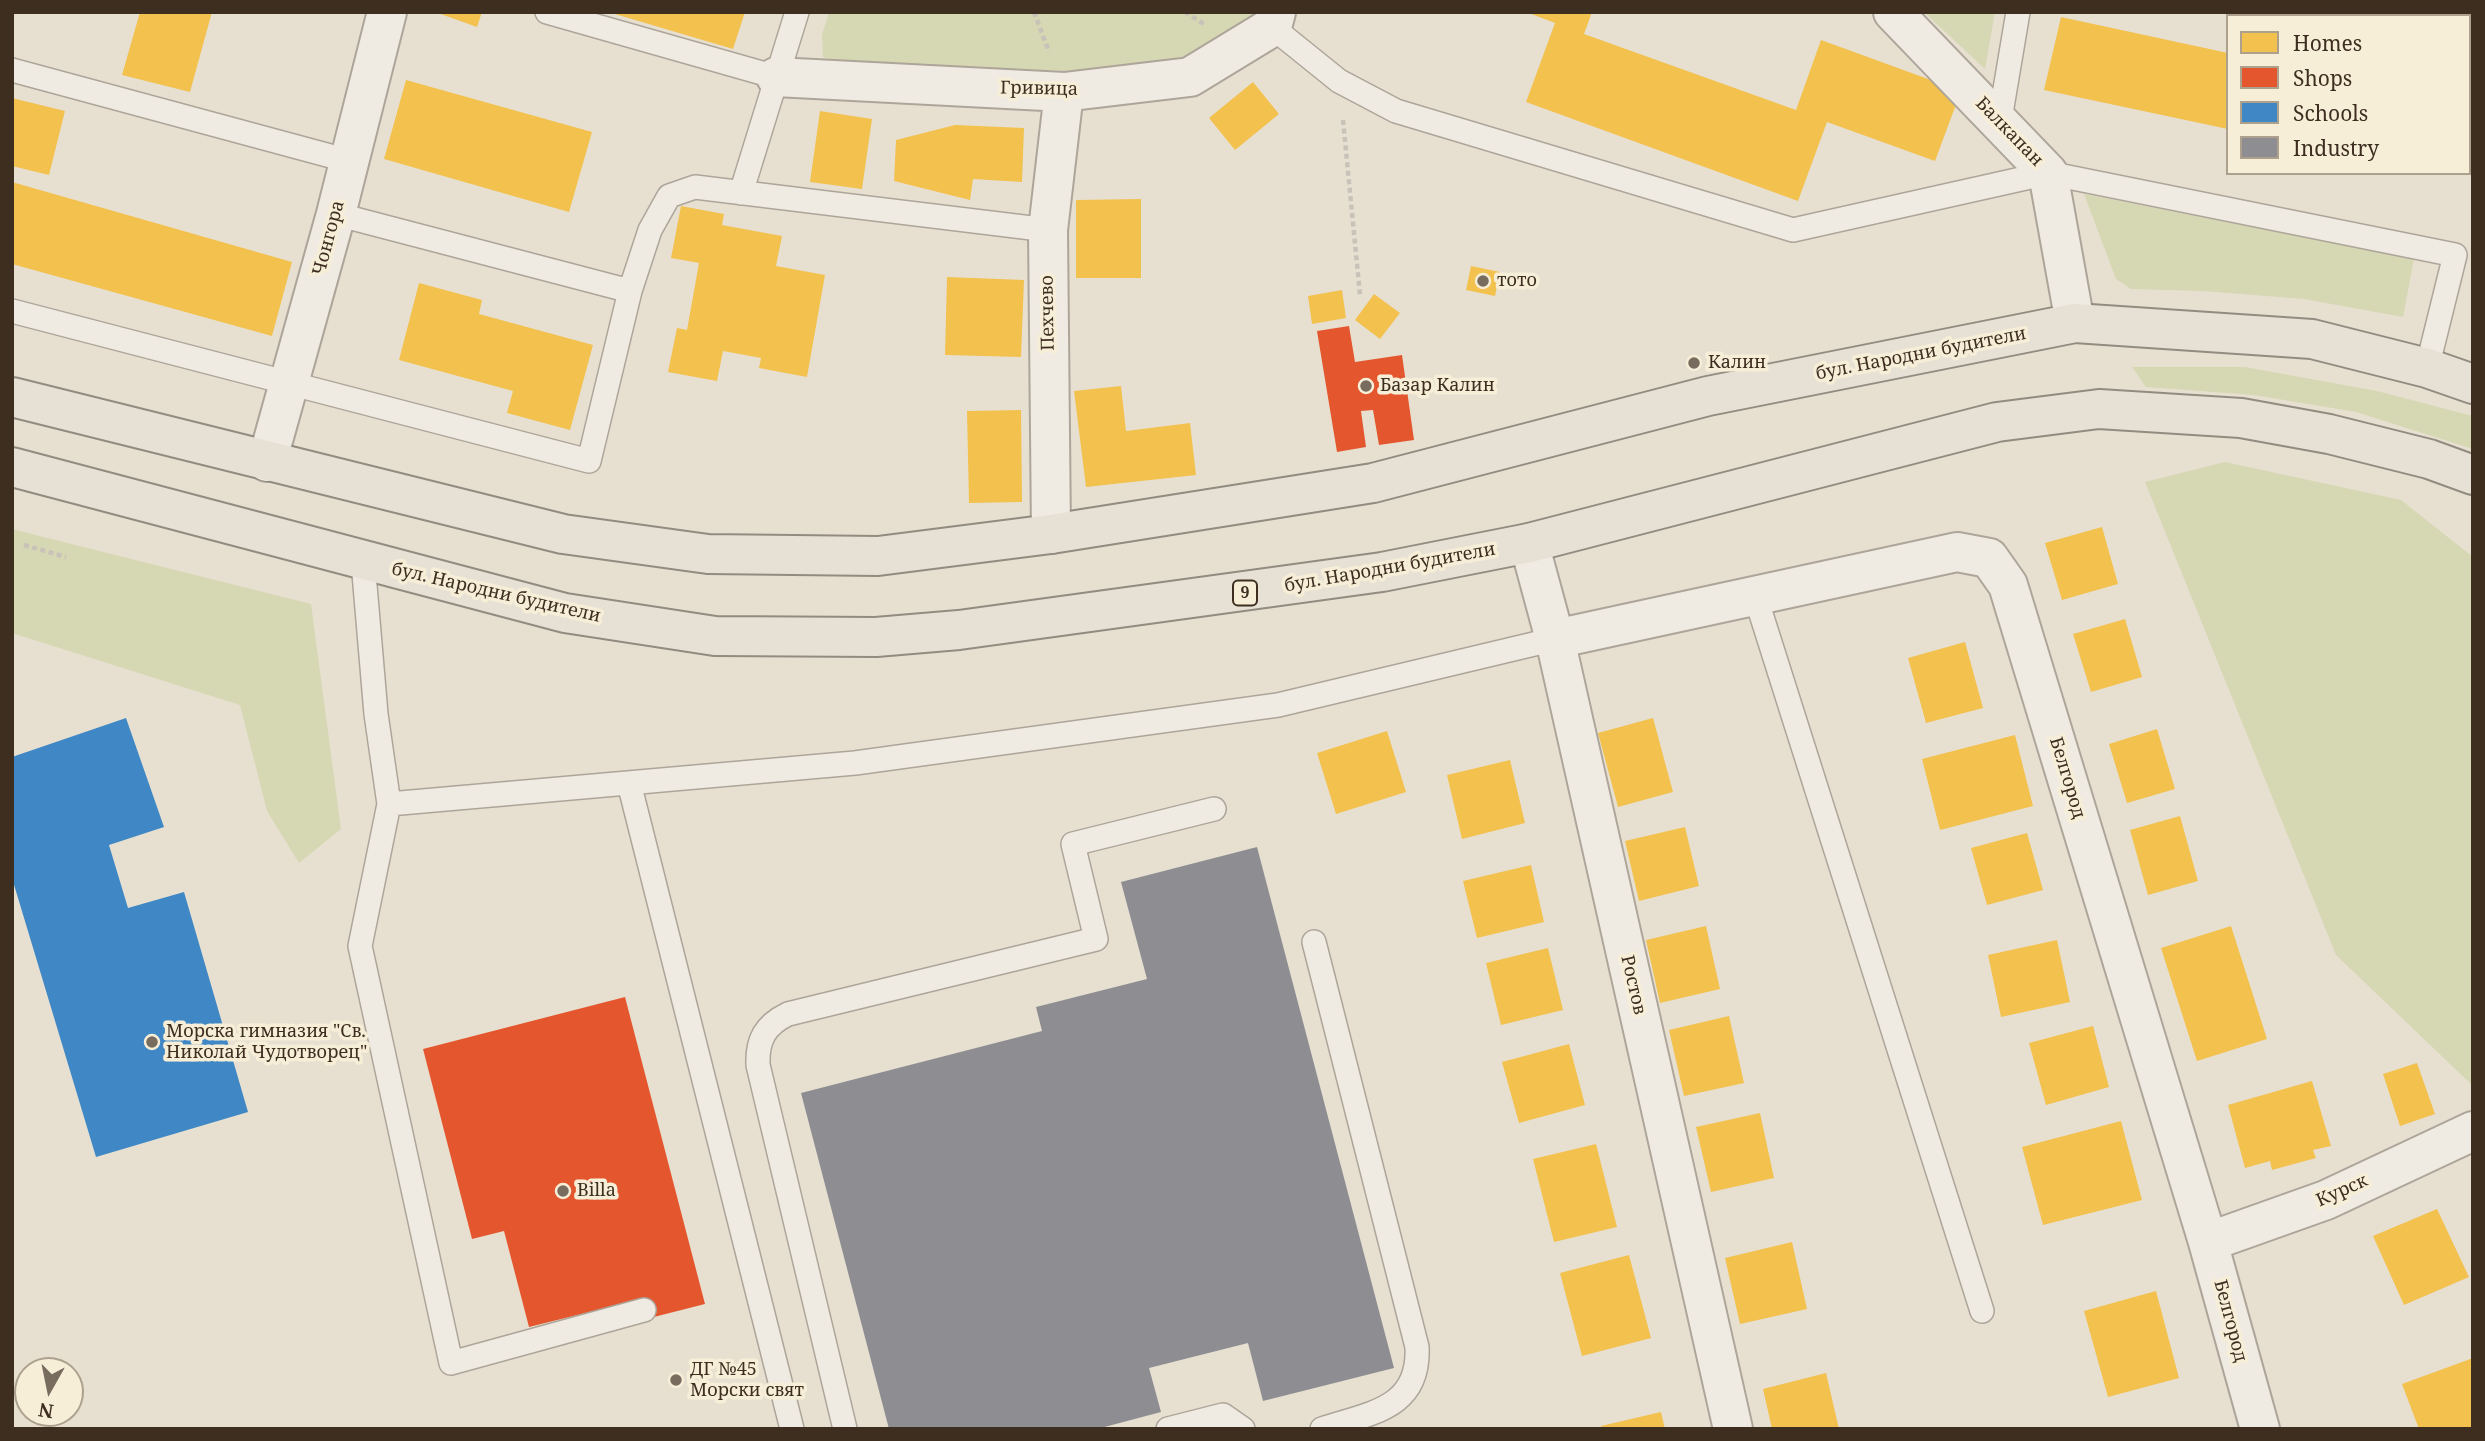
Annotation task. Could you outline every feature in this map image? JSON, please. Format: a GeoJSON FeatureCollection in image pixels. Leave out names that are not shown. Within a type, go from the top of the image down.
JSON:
{"type":"FeatureCollection","features":[{"type":"Feature","properties":{"kind":"main road","name":"бул. Народни будители"},"geometry":{"type":"LineString","coordinates":[[12,397],[564,534],[708,554],[878,556],[1051,534],[1373,483],[1708,396],[2075,323],[2312,339],[2427,368],[2473,384]]}},
{"type":"Feature","properties":{"kind":"main road","name":"бул. Народни будители"},"geometry":{"type":"LineString","coordinates":[[12,467],[363,562],[565,613],[715,636],[876,637],[1076,616],[1395,569],[1529,543],[1997,422],[2099,409],[2241,418],[2329,434],[2429,459],[2473,475]]}},
{"type":"Feature","properties":{"kind":"street","name":"Чонгора"},"geometry":{"type":"LineString","coordinates":[[267,462],[336,214],[387,12]]}},
{"type":"Feature","properties":{"kind":"street","name":"Балкапан"},"geometry":{"type":"LineString","coordinates":[[1894,12],[1958,77],[1998,125],[2048,173],[2075,323]]}},
{"type":"Feature","properties":{"kind":"street","name":"Гривица"},"geometry":{"type":"LineString","coordinates":[[776,77],[1064,93],[1190,77],[1274,20]]}},
{"type":"Feature","properties":{"kind":"street","name":"Пехчево"},"geometry":{"type":"LineString","coordinates":[[1051,534],[1048,230],[1064,93]]}},
{"type":"Feature","properties":{"kind":"street","name":"Ростов"},"geometry":{"type":"LineString","coordinates":[[1529,543],[1555,639],[1733,1429]]}},
{"type":"Feature","properties":{"kind":"street","name":"Белгород"},"geometry":{"type":"LineString","coordinates":[[1555,639],[1957,552],[1989,558],[2008,585],[2208,1242],[2260,1429]]}},
{"type":"Feature","properties":{"kind":"street","name":"Курск"},"geometry":{"type":"LineString","coordinates":[[2208,1242],[2326,1200],[2473,1131]]}},
{"type":"Feature","properties":{"kind":"lane"},"geometry":{"type":"LineString","coordinates":[[547,12],[776,77]]}},
{"type":"Feature","properties":{"kind":"lane"},"geometry":{"type":"LineString","coordinates":[[741,193],[797,12]]}},
{"type":"Feature","properties":{"kind":"lane"},"geometry":{"type":"LineString","coordinates":[[1998,125],[2018,12]]}},
{"type":"Feature","properties":{"kind":"lane"},"geometry":{"type":"LineString","coordinates":[[1274,20],[1339,81],[1396,111],[1793,230],[2048,173],[2455,255],[2427,368]]}},
{"type":"Feature","properties":{"kind":"lane"},"geometry":{"type":"LineString","coordinates":[[12,70],[349,161]]}},
{"type":"Feature","properties":{"kind":"lane"},"geometry":{"type":"LineString","coordinates":[[12,311],[589,461],[630,291],[650,230],[669,196],[695,187],[1048,230]]}},
{"type":"Feature","properties":{"kind":"lane"},"geometry":{"type":"LineString","coordinates":[[336,214],[630,291]]}},
{"type":"Feature","properties":{"kind":"lane"},"geometry":{"type":"LineString","coordinates":[[363,562],[376,714],[389,804],[360,946],[451,1363],[644,1310]]}},
{"type":"Feature","properties":{"kind":"lane"},"geometry":{"type":"LineString","coordinates":[[1755,595],[1982,1311]]}},
{"type":"Feature","properties":{"kind":"lane"},"geometry":{"type":"LineString","coordinates":[[389,804],[855,764],[1278,705],[1555,639]]}},
{"type":"Feature","properties":{"kind":"lane"},"geometry":{"type":"LineString","coordinates":[[629,783],[792,1429]]}},
{"type":"Feature","properties":{"kind":"lane"},"geometry":{"type":"LineString","coordinates":[[845,1429],[758,1065],[760,1040],[766,1028],[788,1014],[1096,939],[1073,844],[1214,809]]}},
{"type":"Feature","properties":{"kind":"lane"},"geometry":{"type":"LineString","coordinates":[[1314,942],[1417,1347],[1418,1363],[1414,1379],[1393,1404],[1322,1429]]}},
{"type":"Feature","properties":{"kind":"lane"},"geometry":{"type":"LineString","coordinates":[[1168,1429],[1223,1415],[1243,1429]]}},
{"type":"Feature","properties":{"kind":"path"},"geometry":{"type":"LineString","coordinates":[[1339,81],[1360,295]]}},
{"type":"Feature","properties":{"kind":"path"},"geometry":{"type":"LineString","coordinates":[[24,545],[66,557]]}},
{"type":"Feature","properties":{"kind":"green space"},"geometry":{"type":"Polygon","coordinates":[[[829,12],[1257,12],[1255,21],[1187,60],[1132,73],[839,64],[823,57],[822,35],[829,12]]]}},
{"type":"Feature","properties":{"kind":"green space"},"geometry":{"type":"Polygon","coordinates":[[[1924,12],[1995,12],[1985,69],[1924,12]]]}},
{"type":"Feature","properties":{"kind":"green space"},"geometry":{"type":"Polygon","coordinates":[[[2084,194],[2414,259],[2403,317],[2304,299],[2203,291],[2131,289],[2116,279],[2084,194]]]}},
{"type":"Feature","properties":{"kind":"green space"},"geometry":{"type":"Polygon","coordinates":[[[2132,367],[2245,367],[2377,391],[2473,416],[2473,449],[2356,412],[2254,395],[2146,387],[2132,367]]]}},
{"type":"Feature","properties":{"kind":"green space"},"geometry":{"type":"Polygon","coordinates":[[[2225,462],[2401,500],[2473,557],[2473,1086],[2336,955],[2145,482],[2225,462]]]}},
{"type":"Feature","properties":{"kind":"green space"},"geometry":{"type":"Polygon","coordinates":[[[12,529],[311,604],[341,829],[299,863],[267,811],[240,705],[12,633],[12,529]]]}},
{"type":"Feature","properties":{"kind":"building: Homes"},"geometry":{"type":"Polygon","coordinates":[[[140,12],[212,12],[190,92],[122,75],[140,12]]]}},
{"type":"Feature","properties":{"kind":"building: Homes"},"geometry":{"type":"Polygon","coordinates":[[[435,12],[482,12],[477,27],[435,12]]]}},
{"type":"Feature","properties":{"kind":"building: Homes"},"geometry":{"type":"Polygon","coordinates":[[[608,12],[745,12],[733,49],[608,12]]]}},
{"type":"Feature","properties":{"kind":"building: Homes"},"geometry":{"type":"Polygon","coordinates":[[[1526,12],[1592,12],[1584,34],[1796,110],[1821,40],[1961,91],[1935,161],[1827,122],[1798,201],[1526,102],[1555,23],[1526,12]]]}},
{"type":"Feature","properties":{"kind":"building: Homes"},"geometry":{"type":"Polygon","coordinates":[[[2061,17],[2226,53],[2226,129],[2044,90],[2061,17]]]}},
{"type":"Feature","properties":{"kind":"building: Homes"},"geometry":{"type":"Polygon","coordinates":[[[406,80],[592,132],[569,212],[384,159],[406,80]]]}},
{"type":"Feature","properties":{"kind":"building: Homes"},"geometry":{"type":"Polygon","coordinates":[[[1253,82],[1279,114],[1235,150],[1209,118],[1253,82]]]}},
{"type":"Feature","properties":{"kind":"building: Homes"},"geometry":{"type":"Polygon","coordinates":[[[12,98],[65,111],[49,175],[12,166],[12,98]]]}},
{"type":"Feature","properties":{"kind":"building: Homes"},"geometry":{"type":"Polygon","coordinates":[[[820,111],[872,119],[862,189],[810,182],[820,111]]]}},
{"type":"Feature","properties":{"kind":"building: Homes"},"geometry":{"type":"Polygon","coordinates":[[[955,125],[1024,128],[1022,182],[973,179],[970,200],[894,181],[896,140],[955,125]]]}},
{"type":"Feature","properties":{"kind":"building: Homes"},"geometry":{"type":"Polygon","coordinates":[[[12,182],[292,262],[272,336],[12,264],[12,182]]]}},
{"type":"Feature","properties":{"kind":"building: Homes"},"geometry":{"type":"Polygon","coordinates":[[[1141,199],[1141,278],[1076,278],[1076,200],[1141,199]]]}},
{"type":"Feature","properties":{"kind":"building: Homes"},"geometry":{"type":"Polygon","coordinates":[[[681,206],[724,214],[722,225],[782,236],[776,266],[825,275],[807,377],[759,368],[761,358],[723,351],[717,381],[668,372],[677,328],[687,330],[699,263],[671,258],[681,206]]]}},
{"type":"Feature","properties":{"kind":"building: Homes","name":"тото"},"geometry":{"type":"Polygon","coordinates":[[[1471,266],[1500,272],[1495,296],[1466,290],[1471,266]]]}},
{"type":"Feature","properties":{"kind":"building: Homes"},"geometry":{"type":"Polygon","coordinates":[[[947,277],[1024,280],[1021,357],[945,355],[947,277]]]}},
{"type":"Feature","properties":{"kind":"building: Homes"},"geometry":{"type":"Polygon","coordinates":[[[419,283],[482,300],[479,314],[593,345],[570,430],[507,413],[513,391],[399,360],[419,283]]]}},
{"type":"Feature","properties":{"kind":"building: Homes"},"geometry":{"type":"Polygon","coordinates":[[[1342,290],[1346,318],[1312,324],[1308,296],[1342,290]]]}},
{"type":"Feature","properties":{"kind":"building: Homes"},"geometry":{"type":"Polygon","coordinates":[[[1374,294],[1400,313],[1380,339],[1355,320],[1374,294]]]}},
{"type":"Feature","properties":{"kind":"building: Homes"},"geometry":{"type":"Polygon","coordinates":[[[1121,386],[1126,431],[1190,423],[1196,475],[1086,487],[1074,391],[1121,386]]]}},
{"type":"Feature","properties":{"kind":"building: Homes"},"geometry":{"type":"Polygon","coordinates":[[[1021,410],[1022,502],[969,503],[967,411],[1021,410]]]}},
{"type":"Feature","properties":{"kind":"building: Homes"},"geometry":{"type":"Polygon","coordinates":[[[2102,527],[2118,584],[2062,600],[2045,543],[2102,527]]]}},
{"type":"Feature","properties":{"kind":"building: Homes"},"geometry":{"type":"Polygon","coordinates":[[[2125,619],[2142,677],[2091,692],[2073,634],[2125,619]]]}},
{"type":"Feature","properties":{"kind":"building: Homes"},"geometry":{"type":"Polygon","coordinates":[[[1965,642],[1983,708],[1926,723],[1908,658],[1965,642]]]}},
{"type":"Feature","properties":{"kind":"building: Homes"},"geometry":{"type":"Polygon","coordinates":[[[1653,718],[1673,792],[1618,807],[1598,733],[1653,718]]]}},
{"type":"Feature","properties":{"kind":"building: Homes"},"geometry":{"type":"Polygon","coordinates":[[[2157,729],[2175,789],[2127,803],[2109,744],[2157,729]]]}},
{"type":"Feature","properties":{"kind":"building: Homes"},"geometry":{"type":"Polygon","coordinates":[[[1387,731],[1406,792],[1336,814],[1317,753],[1387,731]]]}},
{"type":"Feature","properties":{"kind":"building: Homes"},"geometry":{"type":"Polygon","coordinates":[[[2015,735],[2033,806],[1940,830],[1922,759],[2015,735]]]}},
{"type":"Feature","properties":{"kind":"building: Homes"},"geometry":{"type":"Polygon","coordinates":[[[1510,760],[1525,823],[1462,839],[1447,775],[1510,760]]]}},
{"type":"Feature","properties":{"kind":"building: Homes"},"geometry":{"type":"Polygon","coordinates":[[[2180,816],[2198,881],[2148,895],[2130,830],[2180,816]]]}},
{"type":"Feature","properties":{"kind":"building: Homes"},"geometry":{"type":"Polygon","coordinates":[[[1685,827],[1699,886],[1639,901],[1625,841],[1685,827]]]}},
{"type":"Feature","properties":{"kind":"building: Homes"},"geometry":{"type":"Polygon","coordinates":[[[2027,833],[2043,890],[1987,905],[1971,848],[2027,833]]]}},
{"type":"Feature","properties":{"kind":"building: Homes"},"geometry":{"type":"Polygon","coordinates":[[[1531,865],[1544,922],[1477,938],[1463,881],[1531,865]]]}},
{"type":"Feature","properties":{"kind":"building: Homes"},"geometry":{"type":"Polygon","coordinates":[[[1706,926],[1720,989],[1660,1003],[1646,940],[1706,926]]]}},
{"type":"Feature","properties":{"kind":"building: Homes"},"geometry":{"type":"Polygon","coordinates":[[[2231,926],[2267,1039],[2197,1061],[2161,948],[2231,926]]]}},
{"type":"Feature","properties":{"kind":"building: Homes"},"geometry":{"type":"Polygon","coordinates":[[[2057,940],[2070,1002],[2001,1017],[1988,955],[2057,940]]]}},
{"type":"Feature","properties":{"kind":"building: Homes"},"geometry":{"type":"Polygon","coordinates":[[[1548,948],[1563,1010],[1501,1025],[1486,963],[1548,948]]]}},
{"type":"Feature","properties":{"kind":"building: Homes"},"geometry":{"type":"Polygon","coordinates":[[[1729,1016],[1744,1083],[1684,1096],[1669,1030],[1729,1016]]]}},
{"type":"Feature","properties":{"kind":"building: Homes"},"geometry":{"type":"Polygon","coordinates":[[[2093,1026],[2109,1087],[2046,1105],[2029,1043],[2093,1026]]]}},
{"type":"Feature","properties":{"kind":"building: Homes"},"geometry":{"type":"Polygon","coordinates":[[[1569,1044],[1585,1105],[1519,1123],[1502,1062],[1569,1044]]]}},
{"type":"Feature","properties":{"kind":"building: Homes"},"geometry":{"type":"Polygon","coordinates":[[[2417,1063],[2435,1114],[2400,1126],[2383,1074],[2417,1063]]]}},
{"type":"Feature","properties":{"kind":"building: Homes"},"geometry":{"type":"Polygon","coordinates":[[[2312,1081],[2331,1146],[2313,1150],[2316,1158],[2272,1170],[2270,1161],[2245,1168],[2228,1105],[2312,1081]]]}},
{"type":"Feature","properties":{"kind":"building: Homes"},"geometry":{"type":"Polygon","coordinates":[[[1760,1113],[1774,1178],[1711,1192],[1696,1127],[1760,1113]]]}},
{"type":"Feature","properties":{"kind":"building: Homes"},"geometry":{"type":"Polygon","coordinates":[[[2121,1121],[2142,1200],[2043,1225],[2022,1147],[2121,1121]]]}},
{"type":"Feature","properties":{"kind":"building: Homes"},"geometry":{"type":"Polygon","coordinates":[[[1596,1144],[1617,1227],[1554,1242],[1533,1159],[1596,1144]]]}},
{"type":"Feature","properties":{"kind":"building: Homes"},"geometry":{"type":"Polygon","coordinates":[[[2437,1209],[2469,1277],[2404,1305],[2373,1236],[2437,1209]]]}},
{"type":"Feature","properties":{"kind":"building: Homes"},"geometry":{"type":"Polygon","coordinates":[[[1792,1242],[1807,1309],[1740,1324],[1725,1258],[1792,1242]]]}},
{"type":"Feature","properties":{"kind":"building: Homes"},"geometry":{"type":"Polygon","coordinates":[[[1629,1255],[1651,1338],[1582,1356],[1560,1273],[1629,1255]]]}},
{"type":"Feature","properties":{"kind":"building: Homes"},"geometry":{"type":"Polygon","coordinates":[[[2156,1291],[2179,1378],[2108,1397],[2084,1311],[2156,1291]]]}},
{"type":"Feature","properties":{"kind":"building: Homes"},"geometry":{"type":"Polygon","coordinates":[[[2473,1358],[2473,1429],[2419,1429],[2402,1384],[2473,1358]]]}},
{"type":"Feature","properties":{"kind":"building: Homes"},"geometry":{"type":"Polygon","coordinates":[[[1826,1373],[1839,1429],[1772,1429],[1763,1389],[1826,1373]]]}},
{"type":"Feature","properties":{"kind":"building: Homes"},"geometry":{"type":"Polygon","coordinates":[[[1661,1412],[1665,1429],[1602,1429],[1601,1426],[1661,1412]]]}},
{"type":"Feature","properties":{"kind":"building: Shops","name":"Базар Калин"},"geometry":{"type":"Polygon","coordinates":[[[1349,326],[1355,362],[1402,355],[1414,440],[1379,445],[1373,410],[1361,411],[1366,447],[1337,452],[1317,331],[1349,326]]]}},
{"type":"Feature","properties":{"kind":"building: Shops"},"geometry":{"type":"Polygon","coordinates":[[[625,997],[705,1304],[646,1319],[642,1299],[529,1327],[504,1231],[472,1239],[423,1049],[625,997]]]}},
{"type":"Feature","properties":{"kind":"building: Schools"},"geometry":{"type":"Polygon","coordinates":[[[126,718],[164,827],[109,845],[128,908],[184,892],[248,1112],[96,1157],[12,878],[12,757],[126,718]]]}},
{"type":"Feature","properties":{"kind":"building: Industry"},"geometry":{"type":"Polygon","coordinates":[[[1257,847],[1394,1368],[1263,1401],[1248,1343],[1149,1368],[1161,1412],[1097,1429],[889,1429],[801,1093],[1042,1031],[1036,1007],[1147,979],[1121,882],[1257,847]]]}},
{"type":"Feature","properties":{"kind":"place","name":"тото"},"geometry":{"type":"Point","coordinates":[1483,281]}},
{"type":"Feature","properties":{"kind":"place","name":"Калин"},"geometry":{"type":"Point","coordinates":[1694,363]}},
{"type":"Feature","properties":{"kind":"place","name":"Базар Калин"},"geometry":{"type":"Point","coordinates":[1366,386]}},
{"type":"Feature","properties":{"kind":"place","name":"Морска гимназия \"Св. Николай Чудотворец\""},"geometry":{"type":"Point","coordinates":[152,1042]}},
{"type":"Feature","properties":{"kind":"place","name":"Billa"},"geometry":{"type":"Point","coordinates":[563,1191]}},
{"type":"Feature","properties":{"kind":"place","name":"ДГ №45 Морски свят"},"geometry":{"type":"Point","coordinates":[676,1380]}}]}
